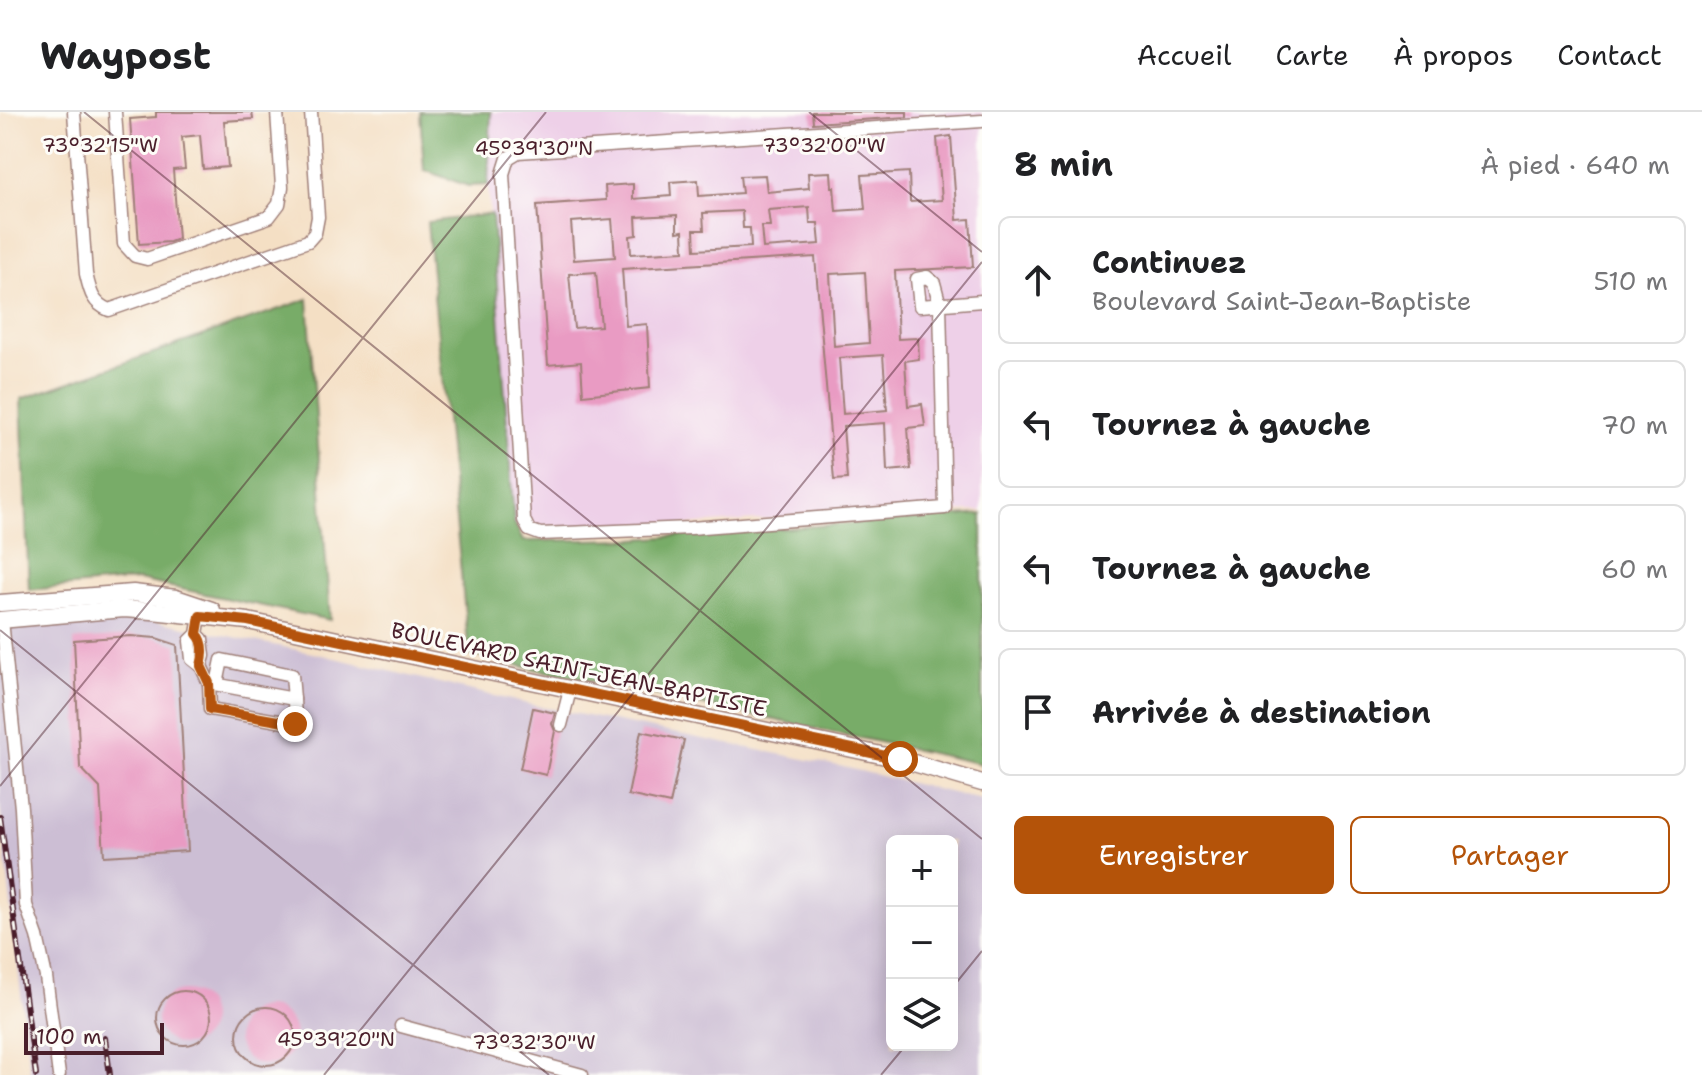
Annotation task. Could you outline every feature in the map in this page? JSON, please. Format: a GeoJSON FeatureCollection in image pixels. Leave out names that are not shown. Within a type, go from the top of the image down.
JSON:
{"type":"FeatureCollection","features":[{"type":"Feature","properties":{"kind":"main road","name":"BOULEVARD SAINT-JEAN-BAPTISTE"},"geometry":{"type":"LineString","coordinates":[[1,614],[62,599],[115,594],[176,598],[248,621],[900,759],[982,771]]}},
{"type":"Feature","properties":{"kind":"main road","name":"BOULEVARD SAINT-JEAN-BAPTISTE"},"geometry":{"type":"LineString","coordinates":[[1,614],[124,609],[248,621]]}},
{"type":"Feature","properties":{"kind":"main road","name":"BOULEVARD SAINT-JEAN-BAPTISTE"},"geometry":{"type":"LineString","coordinates":[[900,759],[982,783]]}},
{"type":"Feature","properties":{"kind":"lane"},"geometry":{"type":"LineString","coordinates":[[74,112],[86,274],[91,296],[109,310],[308,241],[315,233],[318,217],[311,112]]}},
{"type":"Feature","properties":{"kind":"lane"},"geometry":{"type":"LineString","coordinates":[[115,112],[124,244],[135,256],[147,259],[269,217],[279,204],[282,187],[277,112]]}},
{"type":"Feature","properties":{"kind":"lane"},"geometry":{"type":"LineString","coordinates":[[982,121],[518,152],[508,158],[503,174],[524,520],[529,530],[540,534],[691,528],[945,508],[940,305],[982,301]]}},
{"type":"Feature","properties":{"kind":"lane"},"geometry":{"type":"LineString","coordinates":[[1,614],[19,793],[26,905],[46,977],[59,1075]]}},
{"type":"Feature","properties":{"kind":"lane"},"geometry":{"type":"LineString","coordinates":[[200,616],[197,634],[190,641],[192,659],[213,683],[294,699]]}},
{"type":"Feature","properties":{"kind":"lane"},"geometry":{"type":"LineString","coordinates":[[222,660],[292,675],[295,724],[210,709],[213,683],[222,660]]}},
{"type":"Feature","properties":{"kind":"lane"},"geometry":{"type":"LineString","coordinates":[[561,725],[570,690]]}},
{"type":"Feature","properties":{"kind":"lane"},"geometry":{"type":"LineString","coordinates":[[401,1026],[582,1075]]}},
{"type":"Feature","properties":{"kind":"shaded area"},"geometry":{"type":"Polygon","coordinates":[[[491,112],[982,112],[982,511],[869,513],[540,534],[514,523],[488,185],[491,112]]]}},
{"type":"Feature","properties":{"kind":"shaded area"},"geometry":{"type":"Polygon","coordinates":[[[109,620],[151,620],[322,655],[532,705],[839,766],[982,800],[982,1075],[30,1075],[0,806],[0,627],[109,620]]]}},
{"type":"Feature","properties":{"kind":"green space"},"geometry":{"type":"Polygon","coordinates":[[[420,112],[491,112],[488,185],[468,186],[424,170],[420,112]]]}},
{"type":"Feature","properties":{"kind":"green space"},"geometry":{"type":"Polygon","coordinates":[[[492,214],[514,522],[523,541],[635,539],[982,514],[982,764],[469,655],[427,222],[492,214]]]}},
{"type":"Feature","properties":{"kind":"green space"},"geometry":{"type":"Polygon","coordinates":[[[308,299],[330,620],[138,580],[29,590],[21,399],[308,299]]]}},
{"type":"Feature","properties":{"kind":"building"},"geometry":{"type":"Polygon","coordinates":[[[156,112],[252,112],[253,119],[224,121],[228,167],[203,169],[200,135],[182,137],[185,169],[173,170],[178,239],[139,244],[130,119],[156,117],[156,112]]]}},
{"type":"Feature","properties":{"kind":"building"},"geometry":{"type":"Polygon","coordinates":[[[812,112],[907,112],[907,117],[813,123],[812,112]]]}},
{"type":"Feature","properties":{"kind":"building"},"geometry":{"type":"Polygon","coordinates":[[[951,136],[957,220],[970,219],[973,267],[895,271],[898,339],[918,338],[919,359],[905,361],[908,406],[922,404],[925,426],[908,428],[911,469],[887,471],[885,423],[843,426],[847,479],[834,480],[815,257],[622,269],[626,326],[647,324],[650,388],[583,395],[581,362],[548,365],[537,205],[606,200],[605,186],[633,184],[633,199],[671,196],[670,182],[698,180],[699,196],[742,193],[740,176],[765,175],[767,192],[809,188],[808,173],[831,172],[836,211],[865,209],[862,175],[909,172],[910,202],[942,200],[937,138],[951,136]],[[809,207],[768,210],[770,226],[761,226],[763,248],[820,244],[818,223],[810,223],[809,207]],[[742,211],[703,213],[704,230],[694,230],[695,250],[751,247],[750,228],[743,228],[742,211]],[[677,215],[636,217],[637,235],[630,236],[631,254],[684,251],[683,231],[677,232],[677,215]],[[612,219],[571,222],[574,260],[615,257],[612,219]],[[596,272],[569,274],[574,328],[601,326],[596,272]],[[865,272],[830,274],[834,346],[869,343],[865,272]],[[883,355],[839,358],[843,414],[887,410],[883,355]]]}},
{"type":"Feature","properties":{"kind":"building"},"geometry":{"type":"Polygon","coordinates":[[[131,636],[156,638],[177,645],[188,851],[104,856],[100,788],[80,767],[74,640],[131,636]]]}},
{"type":"Feature","properties":{"kind":"building"},"geometry":{"type":"Polygon","coordinates":[[[533,708],[555,713],[552,724],[555,731],[546,775],[520,769],[533,708]]]}},
{"type":"Feature","properties":{"kind":"building"},"geometry":{"type":"Polygon","coordinates":[[[641,731],[684,740],[670,804],[628,795],[641,731]]]}},
{"type":"Feature","properties":{"kind":"building"},"geometry":{"type":"Polygon","coordinates":[[[184,991],[203,999],[211,1018],[203,1037],[184,1045],[165,1037],[157,1018],[165,999],[184,991]]]}},
{"type":"Feature","properties":{"kind":"building"},"geometry":{"type":"Polygon","coordinates":[[[266,1007],[286,1016],[295,1036],[286,1056],[266,1065],[246,1056],[237,1036],[246,1016],[266,1007]]]}},
{"type":"Feature","properties":{"kind":"railway"},"geometry":{"type":"LineString","coordinates":[[0,817],[36,1075]]}},
{"type":"Feature","properties":{"kind":"railway"},"geometry":{"type":"LineString","coordinates":[[105,1038],[110,1075]]}},
{"type":"Feature","properties":{"kind":"route"},"geometry":{"type":"LineString","coordinates":[[295,724],[210,709],[209,683],[201,666],[204,656],[202,639],[197,634],[200,616],[248,621],[900,759]]}}]}
